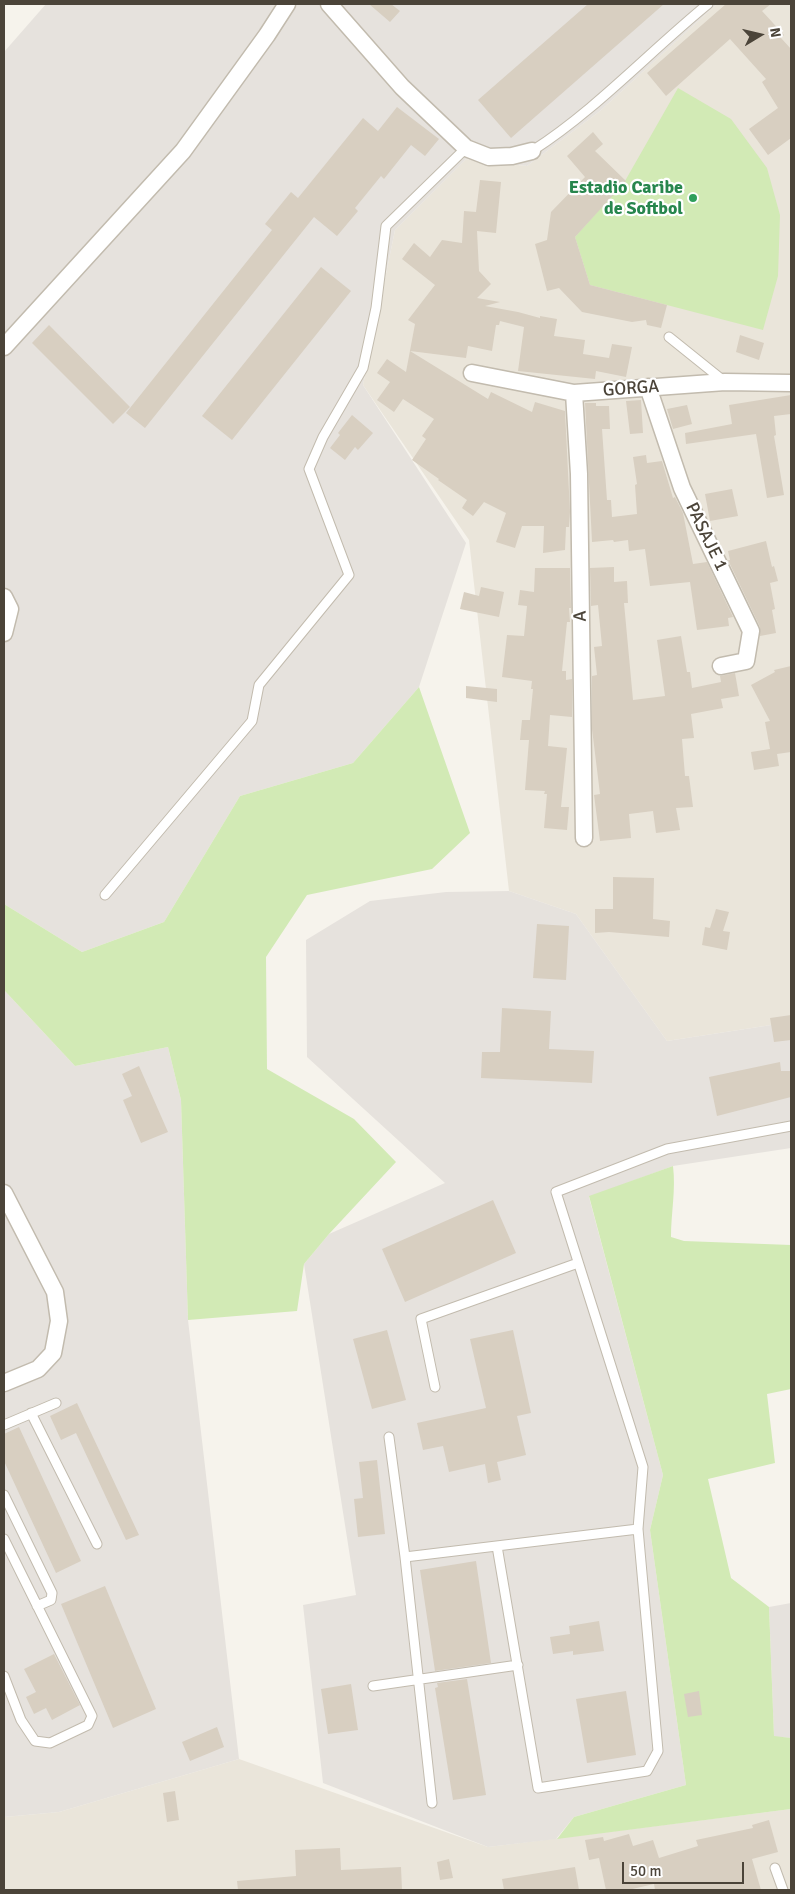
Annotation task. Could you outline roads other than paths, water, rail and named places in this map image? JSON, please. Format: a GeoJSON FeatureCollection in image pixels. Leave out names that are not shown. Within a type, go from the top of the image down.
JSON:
{"type":"FeatureCollection","features":[{"type":"Feature","properties":{"kind":"street"},"geometry":{"type":"LineString","coordinates":[[4,347],[183,151],[267,35],[287,4]]}},
{"type":"Feature","properties":{"kind":"street"},"geometry":{"type":"LineString","coordinates":[[330,4],[402,87],[466,148],[489,157],[512,156],[532,151]]}},
{"type":"Feature","properties":{"kind":"street","name":"GORGA"},"geometry":{"type":"LineString","coordinates":[[472,373],[574,393],[726,382],[791,383]]}},
{"type":"Feature","properties":{"kind":"street","name":"PASAJE 1"},"geometry":{"type":"LineString","coordinates":[[648,387],[682,488],[751,631],[746,660],[721,666]]}},
{"type":"Feature","properties":{"kind":"street","name":"A"},"geometry":{"type":"LineString","coordinates":[[574,393],[579,474],[584,838]]}},
{"type":"Feature","properties":{"kind":"street"},"geometry":{"type":"LineString","coordinates":[[4,597],[10,609],[4,633]]}},
{"type":"Feature","properties":{"kind":"street"},"geometry":{"type":"LineString","coordinates":[[4,1193],[55,1292],[60,1321],[53,1353],[38,1369],[4,1384]]}},
{"type":"Feature","properties":{"kind":"lane"},"geometry":{"type":"LineString","coordinates":[[532,151],[554,137],[708,4]]}},
{"type":"Feature","properties":{"kind":"lane"},"geometry":{"type":"LineString","coordinates":[[105,895],[252,720],[259,685],[349,575],[309,469],[323,437],[363,368],[376,308],[386,226],[466,148]]}},
{"type":"Feature","properties":{"kind":"lane"},"geometry":{"type":"LineString","coordinates":[[669,337],[726,382]]}},
{"type":"Feature","properties":{"kind":"lane"},"geometry":{"type":"LineString","coordinates":[[497,1546],[538,1788],[647,1771],[658,1751],[638,1529],[643,1468],[556,1192],[667,1149],[791,1126]]}},
{"type":"Feature","properties":{"kind":"lane"},"geometry":{"type":"LineString","coordinates":[[435,1387],[421,1319],[578,1263]]}},
{"type":"Feature","properties":{"kind":"lane"},"geometry":{"type":"LineString","coordinates":[[4,1425],[56,1403]]}},
{"type":"Feature","properties":{"kind":"lane"},"geometry":{"type":"LineString","coordinates":[[31,1413],[97,1544]]}},
{"type":"Feature","properties":{"kind":"lane"},"geometry":{"type":"LineString","coordinates":[[389,1437],[405,1557],[432,1803]]}},
{"type":"Feature","properties":{"kind":"lane"},"geometry":{"type":"LineString","coordinates":[[4,1495],[52,1592],[51,1600],[37,1606]]}},
{"type":"Feature","properties":{"kind":"lane"},"geometry":{"type":"LineString","coordinates":[[405,1557],[638,1529]]}},
{"type":"Feature","properties":{"kind":"lane"},"geometry":{"type":"LineString","coordinates":[[4,1539],[92,1716],[88,1725],[50,1743],[35,1740],[21,1720],[4,1676]]}},
{"type":"Feature","properties":{"kind":"lane"},"geometry":{"type":"LineString","coordinates":[[373,1686],[518,1665]]}},
{"type":"Feature","properties":{"kind":"lane"},"geometry":{"type":"LineString","coordinates":[[774,1868],[783,1890]]}},
{"type":"Feature","properties":{"kind":"place","name":"Estadio Caribe de Softbol"},"geometry":{"type":"Point","coordinates":[693,198]}}]}
